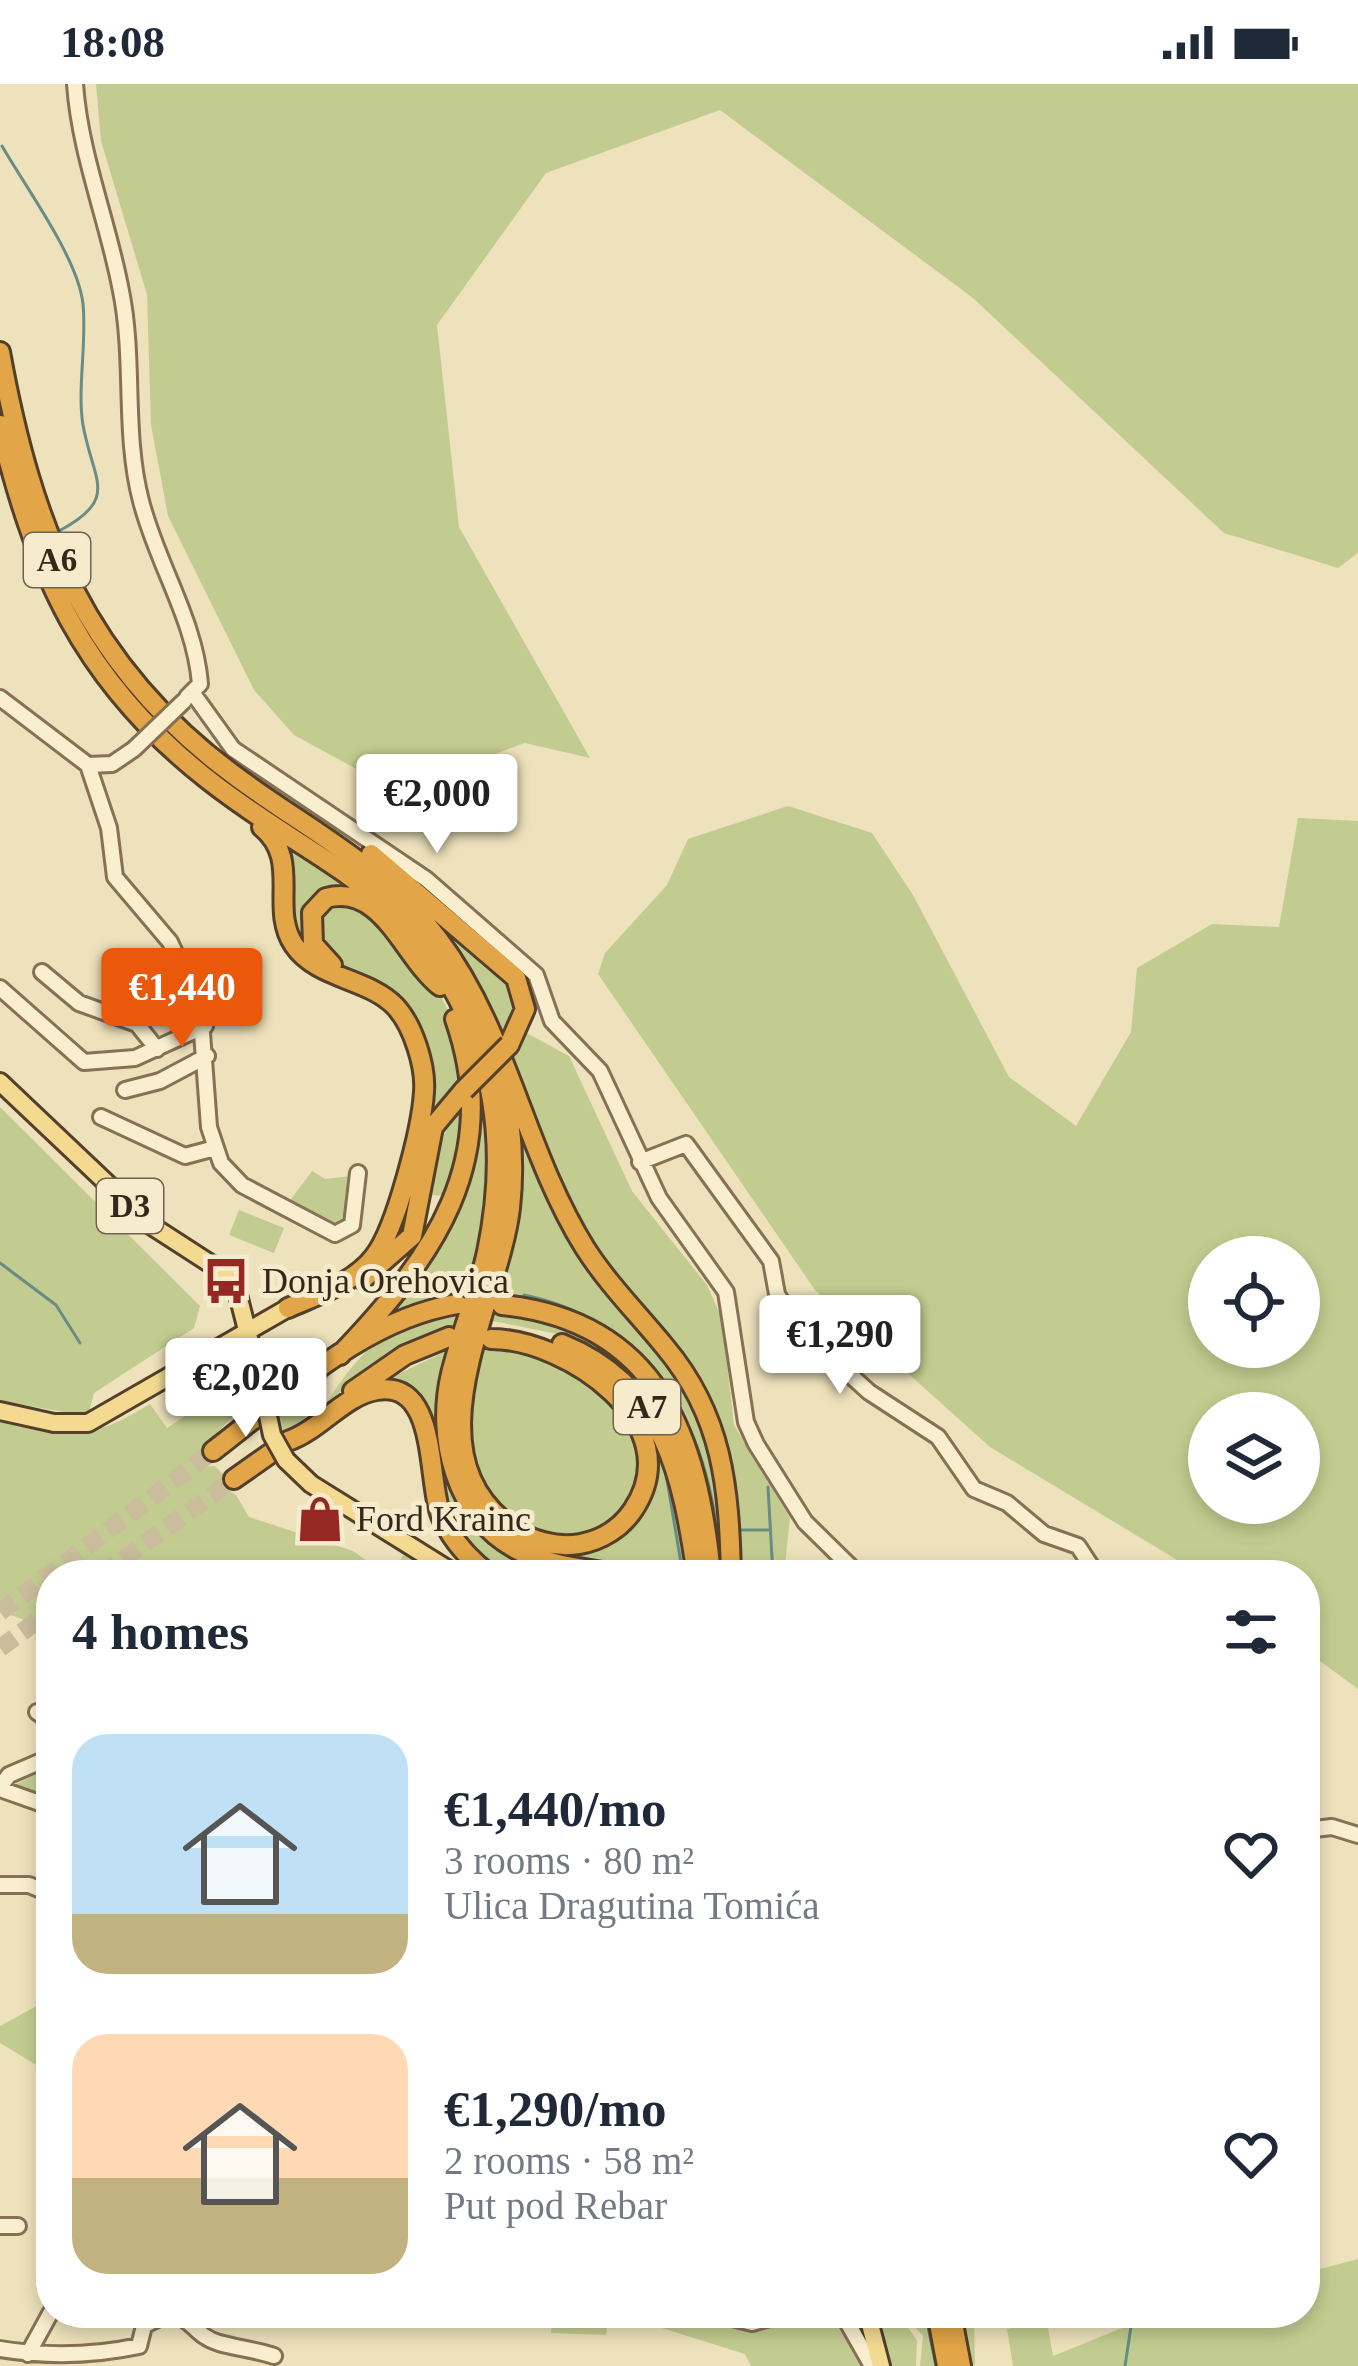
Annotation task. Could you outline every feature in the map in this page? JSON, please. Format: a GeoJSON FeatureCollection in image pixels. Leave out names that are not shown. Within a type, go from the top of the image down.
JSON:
{"type":"FeatureCollection","features":[{"type":"Feature","properties":{"kind":"highway","name":"A6"},"geometry":{"type":"LineString","coordinates":[[0,352],[31,492],[62,570],[96,634],[182,733],[236,777],[339,842],[418,914],[462,975],[479,1010]]}},
{"type":"Feature","properties":{"kind":"highway","name":"A6"},"geometry":{"type":"LineString","coordinates":[[0,425],[27,532],[75,634],[140,718],[228,796],[363,885]]}},
{"type":"Feature","properties":{"kind":"highway"},"geometry":{"type":"LineString","coordinates":[[228,796],[281,848],[291,940],[310,961],[384,998],[402,1015],[418,1053],[424,1096],[384,1241],[366,1266],[288,1308]]}},
{"type":"Feature","properties":{"kind":"highway"},"geometry":{"type":"LineString","coordinates":[[324,1291],[364,1279],[408,1244],[421,1212],[433,1127],[508,1045],[525,1010],[517,978],[378,859],[339,842]]}},
{"type":"Feature","properties":{"kind":"highway"},"geometry":{"type":"LineString","coordinates":[[340,1355],[420,1266],[449,1214],[470,1117],[466,1060],[440,986],[405,931],[363,885]]}},
{"type":"Feature","properties":{"kind":"highway"},"geometry":{"type":"LineString","coordinates":[[363,885],[397,910],[442,968],[474,1036],[494,1112],[497,1159],[491,1229],[448,1389],[446,1430],[454,1472],[484,1524],[516,1550],[558,1560]]}},
{"type":"Feature","properties":{"kind":"highway"},"geometry":{"type":"LineString","coordinates":[[349,980],[319,954],[312,939],[312,913],[332,896],[355,897],[372,906],[440,986]]}},
{"type":"Feature","properties":{"kind":"highway"},"geometry":{"type":"LineString","coordinates":[[479,1010],[514,1079],[569,1222],[613,1288],[688,1377],[715,1428],[727,1472],[730,1560]]}},
{"type":"Feature","properties":{"kind":"highway","name":"A7"},"geometry":{"type":"LineString","coordinates":[[479,1010],[505,1091],[512,1172],[498,1269],[464,1384],[466,1456],[490,1507],[532,1539],[567,1545],[611,1532],[633,1510],[644,1487],[646,1460],[634,1421],[606,1386],[538,1345],[492,1336],[567,1346],[607,1368],[643,1401],[680,1471],[695,1560]]}},
{"type":"Feature","properties":{"kind":"highway"},"geometry":{"type":"LineString","coordinates":[[213,1451],[340,1355],[397,1321],[457,1304]]}},
{"type":"Feature","properties":{"kind":"highway","name":"A7"},"geometry":{"type":"LineString","coordinates":[[502,1305],[550,1314],[596,1333],[620,1348],[657,1388],[679,1422],[695,1462],[709,1560]]}},
{"type":"Feature","properties":{"kind":"highway"},"geometry":{"type":"LineString","coordinates":[[287,1451],[376,1374],[447,1342]]}},
{"type":"Feature","properties":{"kind":"highway"},"geometry":{"type":"LineString","coordinates":[[234,1480],[287,1451],[367,1393],[388,1390],[404,1395],[424,1425],[442,1517],[457,1544],[474,1560]]}},
{"type":"Feature","properties":{"kind":"highway"},"geometry":{"type":"LineString","coordinates":[[940,2328],[947,2366]]}},
{"type":"Feature","properties":{"kind":"highway"},"geometry":{"type":"LineString","coordinates":[[954,2328],[961,2366]]}},
{"type":"Feature","properties":{"kind":"main road","name":"D3"},"geometry":{"type":"LineString","coordinates":[[0,1082],[152,1226],[229,1274],[250,1330]]}},
{"type":"Feature","properties":{"kind":"main road"},"geometry":{"type":"LineString","coordinates":[[0,1411],[67,1424],[101,1418],[288,1308]]}},
{"type":"Feature","properties":{"kind":"main road"},"geometry":{"type":"LineString","coordinates":[[250,1330],[272,1435],[311,1484],[433,1560]]}},
{"type":"Feature","properties":{"kind":"main road"},"geometry":{"type":"LineString","coordinates":[[208,1356],[232,1353],[259,1372]]}},
{"type":"Feature","properties":{"kind":"main road"},"geometry":{"type":"LineString","coordinates":[[871,2328],[881,2366]]}},
{"type":"Feature","properties":{"kind":"street"},"geometry":{"type":"LineString","coordinates":[[75,84],[79,129],[122,293],[131,448],[140,497],[198,652],[200,684],[134,749],[112,764],[88,765]]}},
{"type":"Feature","properties":{"kind":"street"},"geometry":{"type":"LineString","coordinates":[[188,697],[245,758],[388,850],[510,947],[536,975],[552,1021],[600,1071],[640,1162],[726,1292],[746,1421],[756,1444],[805,1522],[844,1560]]}},
{"type":"Feature","properties":{"kind":"street"},"geometry":{"type":"LineString","coordinates":[[0,698],[88,765],[109,828],[115,877],[170,942],[205,1026],[207,1113],[215,1148],[242,1185],[329,1234],[348,1231],[352,1225],[358,1173]]}},
{"type":"Feature","properties":{"kind":"street"},"geometry":{"type":"LineString","coordinates":[[42,972],[79,1003],[137,1024],[157,1049]]}},
{"type":"Feature","properties":{"kind":"street"},"geometry":{"type":"LineString","coordinates":[[0,988],[78,1060],[135,1058],[205,1026]]}},
{"type":"Feature","properties":{"kind":"street"},"geometry":{"type":"LineString","coordinates":[[124,1090],[160,1081],[207,1056]]}},
{"type":"Feature","properties":{"kind":"street"},"geometry":{"type":"LineString","coordinates":[[101,1117],[184,1156],[215,1148]]}},
{"type":"Feature","properties":{"kind":"street"},"geometry":{"type":"LineString","coordinates":[[640,1162],[686,1144],[771,1261],[777,1294],[794,1324],[883,1402],[938,1437],[974,1489],[1007,1503],[1044,1534],[1078,1546],[1087,1560]]}},
{"type":"Feature","properties":{"kind":"street"},"geometry":{"type":"LineString","coordinates":[[2,1780],[36,1763]]}},
{"type":"Feature","properties":{"kind":"street"},"geometry":{"type":"LineString","coordinates":[[2,1780],[36,1799]]}},
{"type":"Feature","properties":{"kind":"street"},"geometry":{"type":"LineString","coordinates":[[1320,1828],[1358,1835]]}},
{"type":"Feature","properties":{"kind":"street"},"geometry":{"type":"LineString","coordinates":[[0,1885],[36,1888]]}},
{"type":"Feature","properties":{"kind":"street"},"geometry":{"type":"LineString","coordinates":[[0,2226],[18,2226]]}},
{"type":"Feature","properties":{"kind":"street"},"geometry":{"type":"LineString","coordinates":[[28,2354],[42,2328]]}},
{"type":"Feature","properties":{"kind":"street"},"geometry":{"type":"LineString","coordinates":[[0,2349],[71,2355],[139,2346],[144,2328]]}},
{"type":"Feature","properties":{"kind":"street"},"geometry":{"type":"LineString","coordinates":[[199,2328],[215,2342],[274,2356]]}},
{"type":"Feature","properties":{"kind":"street"},"geometry":{"type":"LineString","coordinates":[[851,2328],[872,2366]]}},
{"type":"Feature","properties":{"kind":"green space"},"geometry":{"type":"Polygon","coordinates":[[[96,84],[1358,84],[1358,553],[1338,568],[1224,533],[973,298],[720,110],[546,173],[437,325],[459,527],[590,758],[525,743],[425,779],[413,800],[294,735],[254,690],[168,516],[151,425],[147,295],[101,141],[96,84]]]}},
{"type":"Feature","properties":{"kind":"green space"},"geometry":{"type":"Polygon","coordinates":[[[788,806],[872,833],[913,895],[1009,1077],[1076,1126],[1131,1032],[1137,968],[1212,924],[1279,927],[1298,818],[1358,821],[1358,1689],[1320,1661],[1320,1560],[1177,1560],[990,1447],[815,1290],[598,974],[605,953],[667,885],[688,839],[788,806]]]}},
{"type":"Feature","properties":{"kind":"green space"},"geometry":{"type":"Polygon","coordinates":[[[285,844],[361,896],[324,895],[316,959],[294,931],[285,844]]]}},
{"type":"Feature","properties":{"kind":"green space"},"geometry":{"type":"Polygon","coordinates":[[[361,902],[437,987],[449,1013],[463,1084],[439,1107],[406,1234],[367,1272],[426,1108],[409,1020],[320,949],[314,929],[324,903],[361,902]]]}},
{"type":"Feature","properties":{"kind":"green space"},"geometry":{"type":"Polygon","coordinates":[[[441,926],[506,973],[519,1003],[504,1043],[488,1005],[441,926]]]}},
{"type":"Feature","properties":{"kind":"green space"},"geometry":{"type":"Polygon","coordinates":[[[523,1031],[569,1056],[632,1191],[707,1285],[722,1319],[734,1425],[790,1518],[786,1560],[735,1560],[728,1455],[573,1218],[508,1051],[523,1031]]]}},
{"type":"Feature","properties":{"kind":"green space"},"geometry":{"type":"Polygon","coordinates":[[[468,1049],[483,1111],[488,1173],[473,1266],[463,1297],[385,1320],[414,1288],[449,1226],[463,1163],[468,1049]]]}},
{"type":"Feature","properties":{"kind":"green space"},"geometry":{"type":"Polygon","coordinates":[[[464,1095],[451,1196],[429,1195],[437,1131],[464,1095]]]}},
{"type":"Feature","properties":{"kind":"green space"},"geometry":{"type":"Polygon","coordinates":[[[0,1107],[200,1306],[194,1328],[94,1393],[88,1416],[0,1401],[0,1107]]]}},
{"type":"Feature","properties":{"kind":"green space"},"geometry":{"type":"Polygon","coordinates":[[[518,1115],[535,1170],[563,1227],[689,1393],[721,1478],[724,1560],[715,1560],[700,1473],[686,1428],[667,1390],[640,1356],[605,1329],[561,1308],[505,1294],[500,1310],[570,1330],[622,1362],[660,1411],[686,1478],[591,1351],[557,1334],[493,1321],[489,1344],[552,1357],[580,1374],[630,1432],[639,1478],[631,1500],[595,1532],[565,1538],[545,1535],[510,1517],[483,1482],[472,1454],[470,1399],[518,1115]]]}},
{"type":"Feature","properties":{"kind":"green space"},"geometry":{"type":"Polygon","coordinates":[[[312,1171],[325,1179],[352,1176],[345,1224],[334,1227],[288,1203],[312,1171]]]}},
{"type":"Feature","properties":{"kind":"green space"},"geometry":{"type":"Polygon","coordinates":[[[239,1210],[284,1228],[274,1253],[229,1235],[239,1210]]]}},
{"type":"Feature","properties":{"kind":"green space"},"geometry":{"type":"Polygon","coordinates":[[[456,1315],[439,1404],[520,1560],[482,1560],[466,1545],[443,1506],[432,1431],[382,1382],[444,1352],[450,1329],[403,1347],[328,1401],[353,1366],[380,1340],[433,1318],[456,1315]]]}},
{"type":"Feature","properties":{"kind":"green space"},"geometry":{"type":"Polygon","coordinates":[[[228,1360],[245,1377],[236,1413],[197,1453],[201,1467],[215,1466],[224,1475],[220,1484],[236,1495],[249,1517],[353,1551],[366,1560],[36,1560],[36,1624],[0,1611],[0,1422],[78,1433],[111,1425],[150,1404],[167,1428],[217,1395],[204,1375],[228,1360]]]}},
{"type":"Feature","properties":{"kind":"green space"},"geometry":{"type":"Polygon","coordinates":[[[333,1369],[305,1418],[283,1434],[276,1410],[333,1369]]]}},
{"type":"Feature","properties":{"kind":"green space"},"geometry":{"type":"Polygon","coordinates":[[[630,1398],[670,1467],[687,1560],[578,1560],[558,1555],[602,1546],[646,1499],[630,1398]]]}},
{"type":"Feature","properties":{"kind":"green space"},"geometry":{"type":"Polygon","coordinates":[[[407,1548],[423,1560],[400,1560],[407,1548]]]}},
{"type":"Feature","properties":{"kind":"green space"},"geometry":{"type":"Polygon","coordinates":[[[36,1774],[36,1793],[10,1787],[36,1774]]]}},
{"type":"Feature","properties":{"kind":"green space"},"geometry":{"type":"Polygon","coordinates":[[[36,2006],[36,2065],[0,2043],[0,2026],[36,2006]]]}},
{"type":"Feature","properties":{"kind":"green space"},"geometry":{"type":"Polygon","coordinates":[[[1358,2259],[1358,2366],[1013,2366],[1007,2329],[1013,2328],[1048,2328],[1053,2356],[1122,2328],[1320,2328],[1320,2269],[1358,2259]]]}},
{"type":"Feature","properties":{"kind":"green space"},"geometry":{"type":"Polygon","coordinates":[[[552,2328],[607,2328],[606,2335],[551,2333],[552,2328]]]}},
{"type":"Feature","properties":{"kind":"green space"},"geometry":{"type":"Polygon","coordinates":[[[662,2328],[863,2328],[874,2366],[751,2366],[745,2354],[662,2328]]]}},
{"type":"Feature","properties":{"kind":"green space"},"geometry":{"type":"Polygon","coordinates":[[[880,2328],[908,2328],[917,2340],[916,2366],[889,2366],[880,2328]]]}},
{"type":"Feature","properties":{"kind":"green space"},"geometry":{"type":"Polygon","coordinates":[[[916,2328],[926,2328],[935,2366],[920,2366],[923,2336],[916,2328]]]}},
{"type":"Feature","properties":{"kind":"green space"},"geometry":{"type":"Polygon","coordinates":[[[960,2328],[974,2328],[975,2365],[969,2366],[960,2328]]]}},
{"type":"Feature","properties":{"kind":"waterway"},"geometry":{"type":"LineString","coordinates":[[2,146],[62,245],[83,304],[81,411],[98,488],[89,509],[57,532]]}},
{"type":"Feature","properties":{"kind":"waterway"},"geometry":{"type":"LineString","coordinates":[[0,1263],[56,1305],[80,1343]]}},
{"type":"Feature","properties":{"kind":"waterway"},"geometry":{"type":"LineString","coordinates":[[524,1295],[603,1326],[660,1379],[698,1449],[717,1531]]}},
{"type":"Feature","properties":{"kind":"waterway"},"geometry":{"type":"LineString","coordinates":[[665,1468],[680,1560]]}},
{"type":"Feature","properties":{"kind":"waterway"},"geometry":{"type":"LineString","coordinates":[[768,1487],[772,1560]]}},
{"type":"Feature","properties":{"kind":"waterway"},"geometry":{"type":"LineString","coordinates":[[741,1530],[769,1530]]}},
{"type":"Feature","properties":{"kind":"waterway"},"geometry":{"type":"LineString","coordinates":[[928,2328],[936,2366]]}},
{"type":"Feature","properties":{"kind":"waterway"},"geometry":{"type":"LineString","coordinates":[[1125,2366],[1131,2328]]}},
{"type":"Feature","properties":{"kind":"tunnel"},"geometry":{"type":"LineString","coordinates":[[69,1560],[213,1451]]}},
{"type":"Feature","properties":{"kind":"tunnel"},"geometry":{"type":"LineString","coordinates":[[122,1560],[234,1479]]}},
{"type":"Feature","properties":{"kind":"tunnel"},"geometry":{"type":"LineString","coordinates":[[0,1612],[36,1585]]}},
{"type":"Feature","properties":{"kind":"tunnel"},"geometry":{"type":"LineString","coordinates":[[0,1648],[36,1622]]}},
{"type":"Feature","properties":{"kind":"place","name":"Donja Orehovica"},"geometry":{"type":"Point","coordinates":[226,1281]}},
{"type":"Feature","properties":{"kind":"place","name":"Ford Krainc"},"geometry":{"type":"Point","coordinates":[320,1519]}}]}
